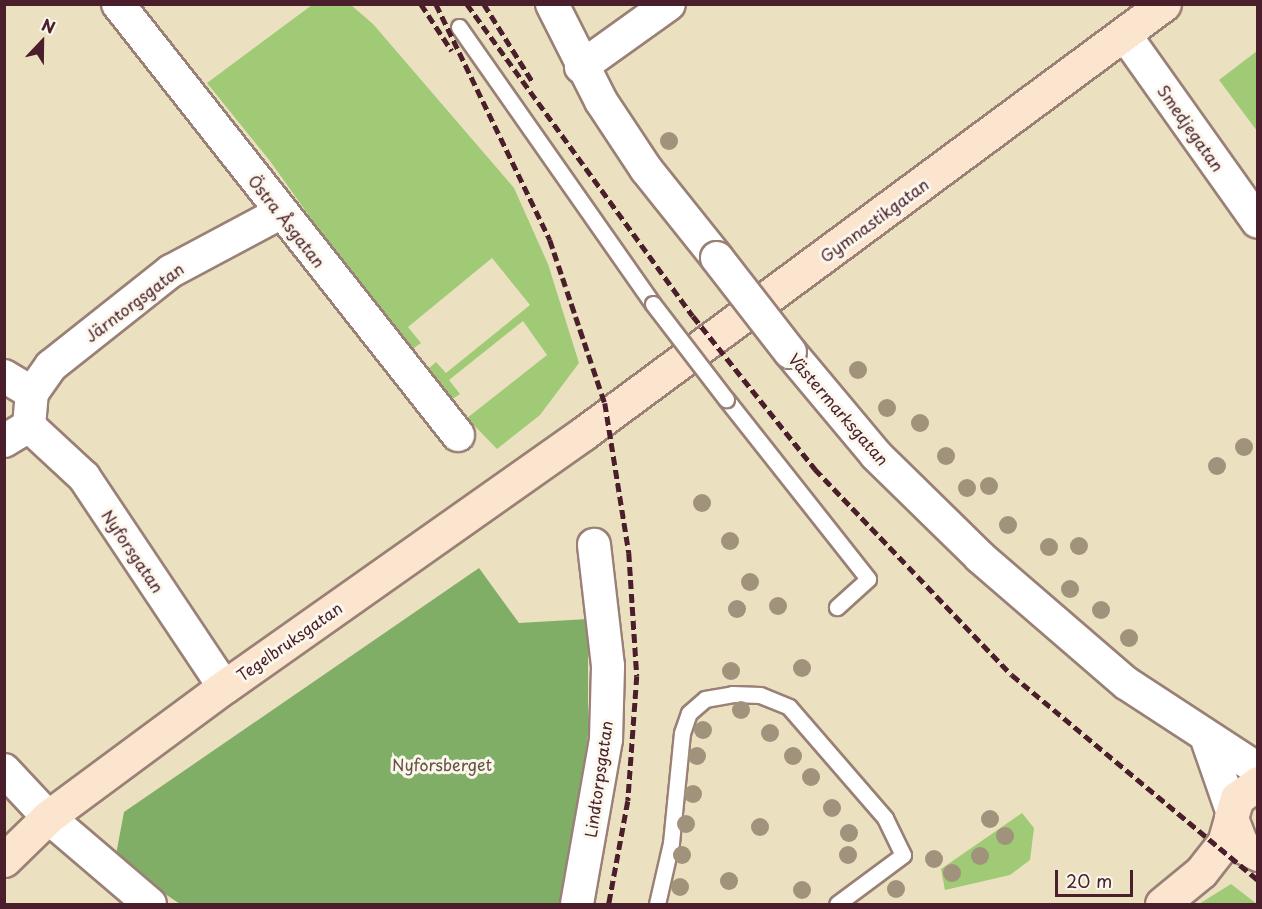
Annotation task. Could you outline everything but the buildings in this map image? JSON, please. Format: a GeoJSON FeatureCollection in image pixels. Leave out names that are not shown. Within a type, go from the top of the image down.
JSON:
{"type":"FeatureCollection","features":[{"type":"Feature","properties":{"kind":"street","name":"Östra Åsgatan"},"geometry":{"type":"LineString","coordinates":[[118,4],[280,213],[458,435]]}},
{"type":"Feature","properties":{"kind":"street","name":"Västermarksgatan"},"geometry":{"type":"LineString","coordinates":[[552,4],[581,67],[646,169],[790,352],[876,454],[980,556],[1126,683],[1208,742],[1257,769]]}},
{"type":"Feature","properties":{"kind":"street"},"geometry":{"type":"LineString","coordinates":[[581,67],[669,4]]}},
{"type":"Feature","properties":{"kind":"street","name":"Gymnastikgatan"},"geometry":{"type":"LineString","coordinates":[[584,434],[1164,4]]}},
{"type":"Feature","properties":{"kind":"street","name":"Smedjegatan"},"geometry":{"type":"LineString","coordinates":[[1125,35],[1257,222]]}},
{"type":"Feature","properties":{"kind":"street","name":"Järntorgsgatan"},"geometry":{"type":"LineString","coordinates":[[17,433],[32,393],[51,366],[171,271],[280,213]]}},
{"type":"Feature","properties":{"kind":"street"},"geometry":{"type":"LineString","coordinates":[[4,376],[32,393]]}},
{"type":"Feature","properties":{"kind":"street","name":"Nyforsgatan"},"geometry":{"type":"LineString","coordinates":[[17,433],[84,477],[224,687]]}},
{"type":"Feature","properties":{"kind":"street","name":"Tegelbruksgatan"},"geometry":{"type":"LineString","coordinates":[[4,860],[48,817],[224,687],[584,434]]}},
{"type":"Feature","properties":{"kind":"street","name":"Lindtorpsgatan"},"geometry":{"type":"LineString","coordinates":[[577,904],[606,739],[608,666],[594,545]]}},
{"type":"Feature","properties":{"kind":"street"},"geometry":{"type":"LineString","coordinates":[[1208,742],[1242,846],[1257,854]]}},
{"type":"Feature","properties":{"kind":"street"},"geometry":{"type":"LineString","coordinates":[[4,770],[48,817],[150,904]]}},
{"type":"Feature","properties":{"kind":"street"},"geometry":{"type":"LineString","coordinates":[[1172,898],[1224,843],[1231,815],[1242,792],[1257,783]]}},
{"type":"Feature","properties":{"kind":"street"},"geometry":{"type":"LineString","coordinates":[[1172,898],[1257,861]]}},
{"type":"Feature","properties":{"kind":"lane"},"geometry":{"type":"LineString","coordinates":[[459,27],[653,304],[868,579],[837,606]]}},
{"type":"Feature","properties":{"kind":"lane"},"geometry":{"type":"LineString","coordinates":[[657,904],[671,843],[682,733],[689,713],[705,699],[732,694],[760,695],[789,707],[885,818],[903,855],[837,904]]}},
{"type":"Feature","properties":{"kind":"green space"},"geometry":{"type":"Polygon","coordinates":[[[312,5],[351,5],[373,24],[514,188],[548,264],[579,363],[540,415],[497,449],[467,418],[547,355],[523,321],[449,380],[460,394],[451,400],[427,370],[436,362],[446,373],[530,305],[492,258],[408,327],[421,343],[407,353],[270,161],[207,83],[312,5]]]}},
{"type":"Feature","properties":{"kind":"green space"},"geometry":{"type":"Polygon","coordinates":[[[1257,51],[1257,131],[1219,80],[1257,51]]]}},
{"type":"Feature","properties":{"kind":"green space","name":"Nyforsberget"},"geometry":{"type":"Polygon","coordinates":[[[479,568],[519,623],[588,619],[588,735],[570,864],[559,904],[180,904],[115,860],[124,812],[479,568]]]}},
{"type":"Feature","properties":{"kind":"green space"},"geometry":{"type":"Polygon","coordinates":[[[1022,813],[1034,828],[1030,860],[1010,875],[945,890],[941,869],[1022,813]]]}},
{"type":"Feature","properties":{"kind":"green space"},"geometry":{"type":"Polygon","coordinates":[[[1231,884],[1257,904],[1199,904],[1231,884]]]}},
{"type":"Feature","properties":{"kind":"railway"},"geometry":{"type":"LineString","coordinates":[[421,4],[452,51]]}},
{"type":"Feature","properties":{"kind":"railway"},"geometry":{"type":"LineString","coordinates":[[436,4],[550,240],[605,403],[629,553],[637,676],[628,801],[609,904]]}},
{"type":"Feature","properties":{"kind":"railway"},"geometry":{"type":"LineString","coordinates":[[467,4],[693,316],[815,469],[1012,675],[1258,880]]}},
{"type":"Feature","properties":{"kind":"railway"},"geometry":{"type":"LineString","coordinates":[[484,4],[534,84]]}}]}
